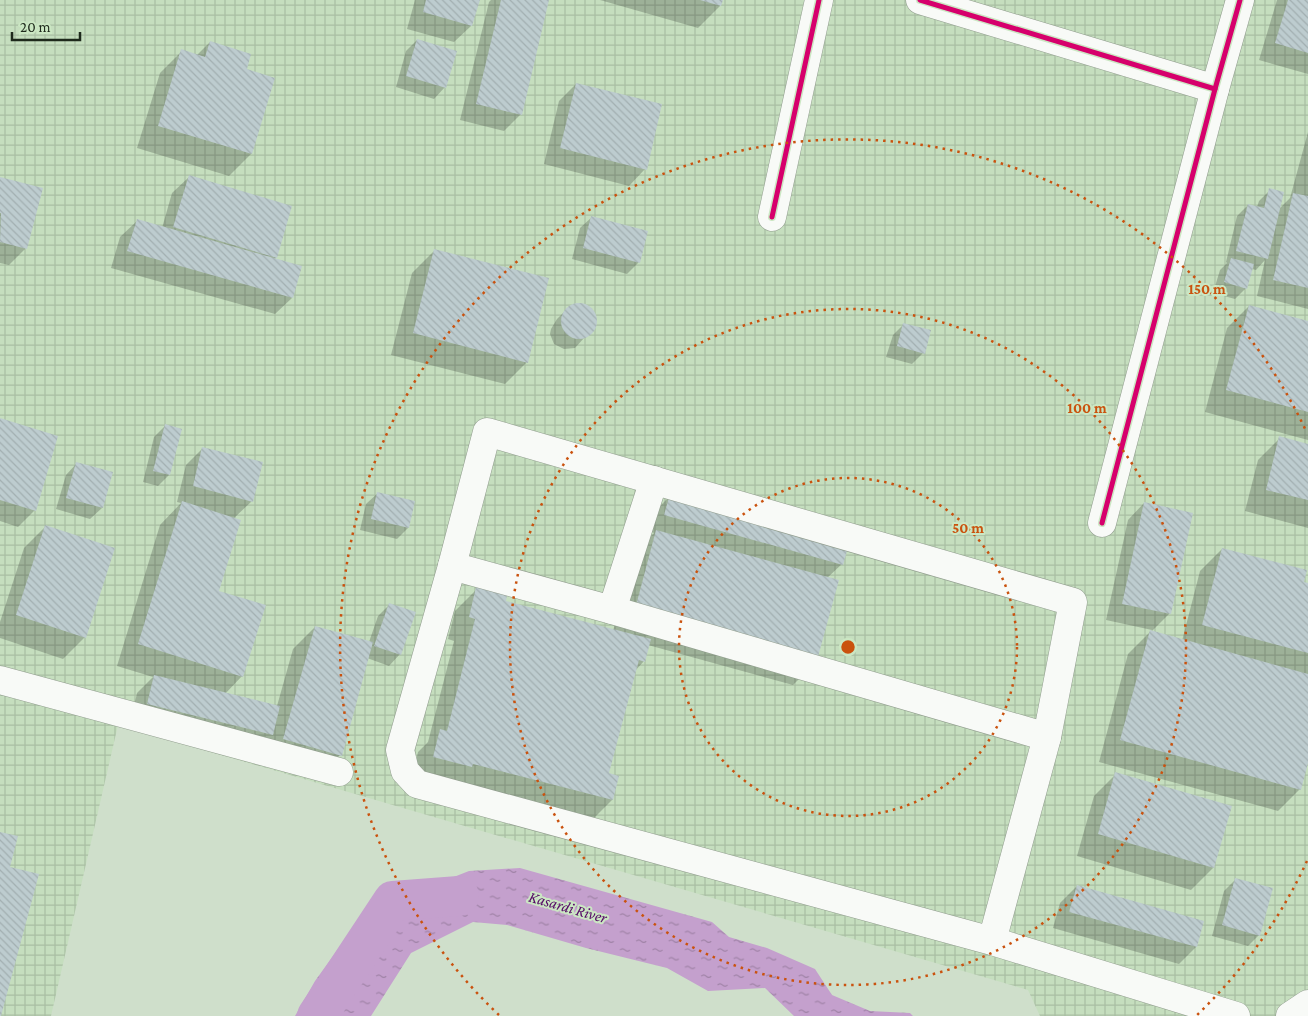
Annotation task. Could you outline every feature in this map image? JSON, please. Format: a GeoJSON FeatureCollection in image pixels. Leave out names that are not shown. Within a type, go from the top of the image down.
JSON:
{"type":"FeatureCollection","features":[{"type":"Feature","properties":{"kind":"street"},"geometry":{"type":"LineString","coordinates":[[772,217],[819,0]]}},
{"type":"Feature","properties":{"kind":"street"},"geometry":{"type":"LineString","coordinates":[[920,0],[1215,89]]}},
{"type":"Feature","properties":{"kind":"street"},"geometry":{"type":"LineString","coordinates":[[1102,523],[1240,0]]}},
{"type":"Feature","properties":{"kind":"street"},"geometry":{"type":"LineString","coordinates":[[992,941],[1047,737],[1073,602],[487,432],[452,566],[400,750],[405,771],[418,784],[992,941],[1236,1016]]}},
{"type":"Feature","properties":{"kind":"street"},"geometry":{"type":"LineString","coordinates":[[612,610],[654,480]]}},
{"type":"Feature","properties":{"kind":"street"},"geometry":{"type":"LineString","coordinates":[[452,566],[612,610],[1047,737]]}},
{"type":"Feature","properties":{"kind":"street"},"geometry":{"type":"LineString","coordinates":[[0,680],[339,772]]}},
{"type":"Feature","properties":{"kind":"street"},"geometry":{"type":"LineString","coordinates":[[1290,1016],[1308,1004]]}},
{"type":"Feature","properties":{"kind":"shaded area"},"geometry":{"type":"Polygon","coordinates":[[[0,0],[1308,0],[1308,1016],[1040,1016],[1028,990],[118,725],[51,1016],[0,1016],[0,0]]]}},
{"type":"Feature","properties":{"kind":"water"},"geometry":{"type":"Polygon","coordinates":[[[520,868],[712,922],[729,937],[767,948],[815,969],[832,995],[870,1011],[910,1013],[913,1016],[794,1016],[765,988],[708,991],[667,968],[586,948],[507,925],[473,922],[411,953],[371,1016],[295,1016],[315,981],[346,938],[418,891],[469,871],[520,868]]]}},
{"type":"Feature","properties":{"kind":"building"},"geometry":{"type":"Polygon","coordinates":[[[426,0],[480,0],[472,26],[423,12],[426,0]]]}},
{"type":"Feature","properties":{"kind":"building"},"geometry":{"type":"Polygon","coordinates":[[[501,0],[549,0],[522,115],[476,104],[501,0]]]}},
{"type":"Feature","properties":{"kind":"building"},"geometry":{"type":"Polygon","coordinates":[[[700,0],[723,0],[721,6],[700,0]]]}},
{"type":"Feature","properties":{"kind":"building"},"geometry":{"type":"Polygon","coordinates":[[[1288,0],[1308,0],[1308,53],[1275,43],[1288,0]]]}},
{"type":"Feature","properties":{"kind":"building"},"geometry":{"type":"Polygon","coordinates":[[[417,39],[457,51],[446,88],[406,76],[417,39]]]}},
{"type":"Feature","properties":{"kind":"building"},"geometry":{"type":"Polygon","coordinates":[[[210,41],[251,54],[247,69],[275,78],[252,154],[158,126],[181,49],[205,57],[210,41]]]}},
{"type":"Feature","properties":{"kind":"building"},"geometry":{"type":"Polygon","coordinates":[[[576,83],[662,104],[647,170],[560,148],[576,83]]]}},
{"type":"Feature","properties":{"kind":"building"},"geometry":{"type":"Polygon","coordinates":[[[189,175],[292,206],[277,258],[173,227],[189,175]]]}},
{"type":"Feature","properties":{"kind":"building"},"geometry":{"type":"Polygon","coordinates":[[[0,177],[43,188],[27,249],[0,242],[0,177]]]}},
{"type":"Feature","properties":{"kind":"building"},"geometry":{"type":"Polygon","coordinates":[[[1269,188],[1284,192],[1268,259],[1236,251],[1248,204],[1264,208],[1269,188]]]}},
{"type":"Feature","properties":{"kind":"building"},"geometry":{"type":"Polygon","coordinates":[[[1293,193],[1308,196],[1308,288],[1273,280],[1293,193]]]}},
{"type":"Feature","properties":{"kind":"building"},"geometry":{"type":"Polygon","coordinates":[[[591,216],[648,231],[640,263],[583,248],[591,216]]]}},
{"type":"Feature","properties":{"kind":"building"},"geometry":{"type":"Polygon","coordinates":[[[137,219],[302,266],[293,298],[127,251],[137,219]]]}},
{"type":"Feature","properties":{"kind":"building"},"geometry":{"type":"Polygon","coordinates":[[[434,249],[549,278],[528,363],[413,333],[434,249]]]}},
{"type":"Feature","properties":{"kind":"building"},"geometry":{"type":"Polygon","coordinates":[[[1231,258],[1254,264],[1247,289],[1224,282],[1231,258]]]}},
{"type":"Feature","properties":{"kind":"building"},"geometry":{"type":"Polygon","coordinates":[[[579,303],[586,304],[592,308],[596,314],[596,328],[592,334],[586,338],[579,339],[572,338],[566,334],[562,328],[561,321],[562,314],[566,308],[572,304],[579,303]]]}},
{"type":"Feature","properties":{"kind":"building"},"geometry":{"type":"Polygon","coordinates":[[[1249,305],[1308,321],[1308,412],[1226,390],[1249,305]]]}},
{"type":"Feature","properties":{"kind":"building"},"geometry":{"type":"Polygon","coordinates":[[[903,323],[931,330],[925,354],[897,346],[903,323]]]}},
{"type":"Feature","properties":{"kind":"building"},"geometry":{"type":"Polygon","coordinates":[[[0,418],[58,436],[36,511],[0,500],[0,418]]]}},
{"type":"Feature","properties":{"kind":"building"},"geometry":{"type":"Polygon","coordinates":[[[165,424],[182,429],[170,475],[153,471],[165,424]]]}},
{"type":"Feature","properties":{"kind":"building"},"geometry":{"type":"Polygon","coordinates":[[[1279,436],[1308,444],[1308,500],[1266,490],[1279,436]]]}},
{"type":"Feature","properties":{"kind":"building"},"geometry":{"type":"Polygon","coordinates":[[[202,447],[263,462],[253,502],[193,486],[202,447]]]}},
{"type":"Feature","properties":{"kind":"building"},"geometry":{"type":"Polygon","coordinates":[[[76,462],[113,472],[103,508],[66,498],[76,462]]]}},
{"type":"Feature","properties":{"kind":"building"},"geometry":{"type":"Polygon","coordinates":[[[377,492],[415,501],[409,528],[371,519],[377,492]]]}},
{"type":"Feature","properties":{"kind":"building"},"geometry":{"type":"Polygon","coordinates":[[[670,494],[849,544],[843,565],[664,515],[670,494]]]}},
{"type":"Feature","properties":{"kind":"building"},"geometry":{"type":"Polygon","coordinates":[[[182,501],[241,520],[219,591],[266,605],[243,677],[138,644],[182,501]]]}},
{"type":"Feature","properties":{"kind":"building"},"geometry":{"type":"Polygon","coordinates":[[[1144,502],[1193,513],[1171,614],[1122,604],[1144,502]]]}},
{"type":"Feature","properties":{"kind":"building"},"geometry":{"type":"Polygon","coordinates":[[[45,525],[115,548],[86,638],[16,615],[45,525]]]}},
{"type":"Feature","properties":{"kind":"building"},"geometry":{"type":"Polygon","coordinates":[[[656,530],[839,580],[816,664],[634,613],[656,530]]]}},
{"type":"Feature","properties":{"kind":"building"},"geometry":{"type":"Polygon","coordinates":[[[1222,548],[1307,570],[1304,582],[1308,583],[1308,653],[1202,625],[1222,548]]]}},
{"type":"Feature","properties":{"kind":"building"},"geometry":{"type":"Polygon","coordinates":[[[476,587],[507,595],[506,601],[651,639],[645,662],[639,660],[609,773],[619,776],[613,800],[473,764],[472,767],[433,757],[440,729],[447,731],[475,619],[469,617],[476,587]]]}},
{"type":"Feature","properties":{"kind":"building"},"geometry":{"type":"Polygon","coordinates":[[[389,603],[416,612],[401,655],[374,646],[389,603]]]}},
{"type":"Feature","properties":{"kind":"building"},"geometry":{"type":"Polygon","coordinates":[[[315,626],[373,642],[342,756],[283,739],[315,626]]]}},
{"type":"Feature","properties":{"kind":"building"},"geometry":{"type":"Polygon","coordinates":[[[1150,630],[1308,674],[1308,763],[1301,790],[1120,740],[1150,630]]]}},
{"type":"Feature","properties":{"kind":"building"},"geometry":{"type":"Polygon","coordinates":[[[154,675],[280,706],[273,735],[147,704],[154,675]]]}},
{"type":"Feature","properties":{"kind":"building"},"geometry":{"type":"Polygon","coordinates":[[[1115,772],[1232,806],[1214,868],[1098,834],[1115,772]]]}},
{"type":"Feature","properties":{"kind":"building"},"geometry":{"type":"Polygon","coordinates":[[[0,832],[18,836],[10,867],[39,874],[1,1016],[0,1016],[0,832]]]}},
{"type":"Feature","properties":{"kind":"building"},"geometry":{"type":"Polygon","coordinates":[[[1235,878],[1273,888],[1260,936],[1222,925],[1235,878]]]}},
{"type":"Feature","properties":{"kind":"building"},"geometry":{"type":"Polygon","coordinates":[[[1077,885],[1204,921],[1197,947],[1069,912],[1077,885]]]}},
{"type":"Feature","properties":{"kind":"waterway","name":"Kasardi River"},"geometry":{"type":"LineString","coordinates":[[317,1016],[393,901],[459,896]]}},
{"type":"Feature","properties":{"kind":"cycle path"},"geometry":{"type":"LineString","coordinates":[[772,217],[819,0]]}},
{"type":"Feature","properties":{"kind":"cycle path"},"geometry":{"type":"LineString","coordinates":[[920,0],[1215,89]]}},
{"type":"Feature","properties":{"kind":"cycle path"},"geometry":{"type":"LineString","coordinates":[[1102,523],[1240,0]]}}]}
